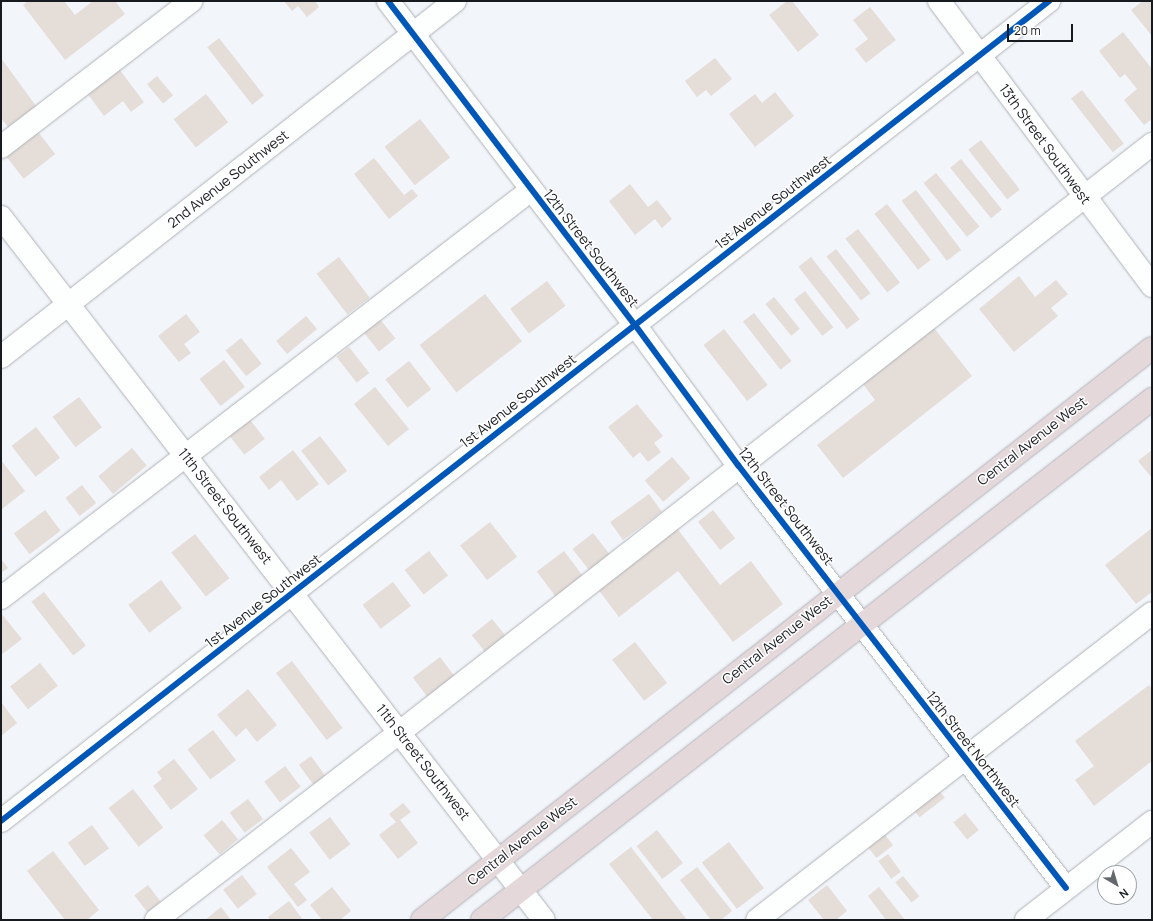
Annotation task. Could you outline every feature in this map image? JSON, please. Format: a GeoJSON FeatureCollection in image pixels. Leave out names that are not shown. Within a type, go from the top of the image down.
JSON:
{"type":"FeatureCollection","features":[{"type":"Feature","properties":{"kind":"highway","name":"Central Avenue West"},"geometry":{"type":"LineString","coordinates":[[422,920],[837,593],[1152,348]]}},
{"type":"Feature","properties":{"kind":"highway"},"geometry":{"type":"LineString","coordinates":[[482,920],[1152,399]]}},
{"type":"Feature","properties":{"kind":"street"},"geometry":{"type":"LineString","coordinates":[[1,147],[191,1]]}},
{"type":"Feature","properties":{"kind":"street","name":"12th Street Southwest"},"geometry":{"type":"LineString","coordinates":[[388,1],[635,325],[738,465],[862,623]]}},
{"type":"Feature","properties":{"kind":"street","name":"2nd Avenue Southwest"},"geometry":{"type":"LineString","coordinates":[[1,357],[455,1]]}},
{"type":"Feature","properties":{"kind":"street","name":"13th Street Southwest"},"geometry":{"type":"LineString","coordinates":[[939,1],[981,54],[1083,197],[1152,286]]}},
{"type":"Feature","properties":{"kind":"street","name":"1st Avenue Southwest"},"geometry":{"type":"LineString","coordinates":[[1,821],[1050,1]]}},
{"type":"Feature","properties":{"kind":"street"},"geometry":{"type":"LineString","coordinates":[[156,920],[400,732],[738,465],[1152,144]]}},
{"type":"Feature","properties":{"kind":"street"},"geometry":{"type":"LineString","coordinates":[[1,598],[531,190]]}},
{"type":"Feature","properties":{"kind":"street","name":"11th Street Southwest"},"geometry":{"type":"LineString","coordinates":[[1,217],[544,920]]}},
{"type":"Feature","properties":{"kind":"street"},"geometry":{"type":"LineString","coordinates":[[757,920],[1152,613]]}},
{"type":"Feature","properties":{"kind":"street","name":"12th Street Northwest"},"geometry":{"type":"LineString","coordinates":[[862,623],[965,759],[1066,888]]}},
{"type":"Feature","properties":{"kind":"street"},"geometry":{"type":"LineString","coordinates":[[1026,920],[1152,822]]}},
{"type":"Feature","properties":{"kind":"building"},"geometry":{"type":"Polygon","coordinates":[[[28,1],[64,1],[75,15],[93,1],[115,1],[125,14],[65,60],[23,5],[28,1]]]}},
{"type":"Feature","properties":{"kind":"building"},"geometry":{"type":"Polygon","coordinates":[[[284,1],[315,1],[319,7],[307,17],[298,6],[292,11],[284,1]]]}},
{"type":"Feature","properties":{"kind":"building"},"geometry":{"type":"Polygon","coordinates":[[[787,1],[792,1],[819,35],[798,52],[769,15],[787,1]]]}},
{"type":"Feature","properties":{"kind":"building"},"geometry":{"type":"Polygon","coordinates":[[[1143,1],[1152,1],[1152,36],[1131,10],[1143,1]]]}},
{"type":"Feature","properties":{"kind":"building"},"geometry":{"type":"Polygon","coordinates":[[[870,7],[896,40],[866,63],[855,49],[868,39],[853,20],[870,7]]]}},
{"type":"Feature","properties":{"kind":"building"},"geometry":{"type":"Polygon","coordinates":[[[1123,32],[1152,69],[1152,119],[1144,125],[1124,100],[1137,89],[1125,74],[1120,78],[1099,51],[1123,32]]]}},
{"type":"Feature","properties":{"kind":"building"},"geometry":{"type":"Polygon","coordinates":[[[219,38],[264,96],[252,105],[207,47],[219,38]]]}},
{"type":"Feature","properties":{"kind":"building"},"geometry":{"type":"Polygon","coordinates":[[[1,58],[36,106],[8,127],[1,118],[1,58]]]}},
{"type":"Feature","properties":{"kind":"building"},"geometry":{"type":"Polygon","coordinates":[[[715,58],[732,79],[711,96],[706,90],[697,97],[685,81],[715,58]]]}},
{"type":"Feature","properties":{"kind":"building"},"geometry":{"type":"Polygon","coordinates":[[[119,69],[144,102],[131,112],[123,101],[104,116],[87,93],[119,69]]]}},
{"type":"Feature","properties":{"kind":"building"},"geometry":{"type":"Polygon","coordinates":[[[157,76],[173,95],[163,104],[147,84],[157,76]]]}},
{"type":"Feature","properties":{"kind":"building"},"geometry":{"type":"Polygon","coordinates":[[[1082,90],[1124,144],[1113,152],[1071,99],[1082,90]]]}},
{"type":"Feature","properties":{"kind":"building"},"geometry":{"type":"Polygon","coordinates":[[[775,92],[794,116],[755,147],[729,114],[755,94],[762,103],[775,92]]]}},
{"type":"Feature","properties":{"kind":"building"},"geometry":{"type":"Polygon","coordinates":[[[206,94],[228,122],[196,148],[174,119],[206,94]]]}},
{"type":"Feature","properties":{"kind":"building"},"geometry":{"type":"Polygon","coordinates":[[[420,119],[450,158],[415,185],[385,147],[420,119]]]}},
{"type":"Feature","properties":{"kind":"building"},"geometry":{"type":"Polygon","coordinates":[[[38,132],[55,154],[24,179],[6,157],[38,132]]]}},
{"type":"Feature","properties":{"kind":"building"},"geometry":{"type":"Polygon","coordinates":[[[981,140],[1020,190],[1007,199],[968,150],[981,140]]]}},
{"type":"Feature","properties":{"kind":"building"},"geometry":{"type":"Polygon","coordinates":[[[374,158],[404,195],[412,189],[418,196],[389,219],[354,174],[374,158]]]}},
{"type":"Feature","properties":{"kind":"building"},"geometry":{"type":"Polygon","coordinates":[[[961,159],[1002,210],[991,218],[950,168],[961,159]]]}},
{"type":"Feature","properties":{"kind":"building"},"geometry":{"type":"Polygon","coordinates":[[[936,173],[979,227],[967,237],[924,183],[936,173]]]}},
{"type":"Feature","properties":{"kind":"building"},"geometry":{"type":"Polygon","coordinates":[[[630,184],[648,207],[657,200],[672,219],[662,228],[655,219],[635,235],[609,201],[630,184]]]}},
{"type":"Feature","properties":{"kind":"building"},"geometry":{"type":"Polygon","coordinates":[[[916,190],[961,250],[947,261],[902,201],[916,190]]]}},
{"type":"Feature","properties":{"kind":"building"},"geometry":{"type":"Polygon","coordinates":[[[887,204],[931,260],[918,270],[874,214],[887,204]]]}},
{"type":"Feature","properties":{"kind":"building"},"geometry":{"type":"Polygon","coordinates":[[[858,229],[900,283],[887,292],[845,239],[858,229]]]}},
{"type":"Feature","properties":{"kind":"building"},"geometry":{"type":"Polygon","coordinates":[[[836,249],[870,293],[861,301],[827,256],[836,249]]]}},
{"type":"Feature","properties":{"kind":"building"},"geometry":{"type":"Polygon","coordinates":[[[339,257],[370,298],[347,315],[317,274],[339,257]]]}},
{"type":"Feature","properties":{"kind":"building"},"geometry":{"type":"Polygon","coordinates":[[[811,257],[860,319],[847,329],[798,267],[811,257]]]}},
{"type":"Feature","properties":{"kind":"building"},"geometry":{"type":"Polygon","coordinates":[[[1019,276],[1035,297],[1056,280],[1068,294],[1051,308],[1058,316],[1014,352],[979,309],[1019,276]]]}},
{"type":"Feature","properties":{"kind":"building"},"geometry":{"type":"Polygon","coordinates":[[[547,281],[566,306],[529,333],[510,309],[547,281]]]}},
{"type":"Feature","properties":{"kind":"building"},"geometry":{"type":"Polygon","coordinates":[[[805,291],[833,327],[822,336],[794,300],[805,291]]]}},
{"type":"Feature","properties":{"kind":"building"},"geometry":{"type":"Polygon","coordinates":[[[485,294],[522,341],[457,392],[420,345],[485,294]]]}},
{"type":"Feature","properties":{"kind":"building"},"geometry":{"type":"Polygon","coordinates":[[[774,297],[800,329],[791,336],[765,304],[774,297]]]}},
{"type":"Feature","properties":{"kind":"building"},"geometry":{"type":"Polygon","coordinates":[[[754,313],[792,361],[781,370],[743,322],[754,313]]]}},
{"type":"Feature","properties":{"kind":"building"},"geometry":{"type":"Polygon","coordinates":[[[186,314],[200,332],[184,344],[191,353],[179,362],[158,336],[186,314]]]}},
{"type":"Feature","properties":{"kind":"building"},"geometry":{"type":"Polygon","coordinates":[[[306,316],[317,329],[287,354],[276,341],[306,316]]]}},
{"type":"Feature","properties":{"kind":"building"},"geometry":{"type":"Polygon","coordinates":[[[379,318],[395,338],[379,351],[363,331],[379,318]]]}},
{"type":"Feature","properties":{"kind":"building"},"geometry":{"type":"Polygon","coordinates":[[[934,328],[972,376],[843,478],[817,445],[875,400],[863,384],[934,328]]]}},
{"type":"Feature","properties":{"kind":"building"},"geometry":{"type":"Polygon","coordinates":[[[724,329],[768,385],[747,401],[704,345],[724,329]]]}},
{"type":"Feature","properties":{"kind":"building"},"geometry":{"type":"Polygon","coordinates":[[[241,338],[262,364],[246,376],[225,351],[241,338]]]}},
{"type":"Feature","properties":{"kind":"building"},"geometry":{"type":"Polygon","coordinates":[[[349,347],[369,373],[357,383],[336,357],[349,347]]]}},
{"type":"Feature","properties":{"kind":"building"},"geometry":{"type":"Polygon","coordinates":[[[224,360],[245,387],[221,406],[200,379],[224,360]]]}},
{"type":"Feature","properties":{"kind":"building"},"geometry":{"type":"Polygon","coordinates":[[[409,361],[431,389],[408,408],[385,379],[409,361]]]}},
{"type":"Feature","properties":{"kind":"building"},"geometry":{"type":"Polygon","coordinates":[[[375,387],[409,429],[388,446],[354,404],[375,387]]]}},
{"type":"Feature","properties":{"kind":"building"},"geometry":{"type":"Polygon","coordinates":[[[79,397],[102,427],[76,447],[53,417],[79,397]]]}},
{"type":"Feature","properties":{"kind":"building"},"geometry":{"type":"Polygon","coordinates":[[[637,404],[663,436],[654,443],[661,452],[648,462],[640,452],[633,458],[608,427],[637,404]]]}},
{"type":"Feature","properties":{"kind":"building"},"geometry":{"type":"Polygon","coordinates":[[[247,416],[265,439],[244,455],[227,432],[247,416]]]}},
{"type":"Feature","properties":{"kind":"building"},"geometry":{"type":"Polygon","coordinates":[[[36,427],[60,458],[36,477],[12,446],[36,427]]]}},
{"type":"Feature","properties":{"kind":"building"},"geometry":{"type":"Polygon","coordinates":[[[320,436],[347,471],[328,485],[301,451],[320,436]]]}},
{"type":"Feature","properties":{"kind":"building"},"geometry":{"type":"Polygon","coordinates":[[[132,448],[147,466],[113,494],[98,476],[132,448]]]}},
{"type":"Feature","properties":{"kind":"building"},"geometry":{"type":"Polygon","coordinates":[[[293,450],[319,484],[297,501],[281,480],[269,490],[259,477],[293,450]]]}},
{"type":"Feature","properties":{"kind":"building"},"geometry":{"type":"Polygon","coordinates":[[[1152,450],[1152,478],[1138,461],[1152,450]]]}},
{"type":"Feature","properties":{"kind":"building"},"geometry":{"type":"Polygon","coordinates":[[[672,457],[690,478],[663,502],[645,481],[672,457]]]}},
{"type":"Feature","properties":{"kind":"building"},"geometry":{"type":"Polygon","coordinates":[[[1,460],[25,491],[2,509],[1,508],[1,460]]]}},
{"type":"Feature","properties":{"kind":"building"},"geometry":{"type":"Polygon","coordinates":[[[82,485],[96,503],[80,516],[65,498],[82,485]]]}},
{"type":"Feature","properties":{"kind":"building"},"geometry":{"type":"Polygon","coordinates":[[[649,494],[662,512],[623,540],[610,522],[649,494]]]}},
{"type":"Feature","properties":{"kind":"building"},"geometry":{"type":"Polygon","coordinates":[[[45,510],[61,531],[30,554],[14,533],[45,510]]]}},
{"type":"Feature","properties":{"kind":"building"},"geometry":{"type":"Polygon","coordinates":[[[713,510],[735,538],[720,550],[698,522],[713,510]]]}},
{"type":"Feature","properties":{"kind":"building"},"geometry":{"type":"Polygon","coordinates":[[[490,522],[517,557],[487,580],[460,545],[490,522]]]}},
{"type":"Feature","properties":{"kind":"building"},"geometry":{"type":"Polygon","coordinates":[[[676,527],[720,585],[751,561],[783,604],[733,642],[678,571],[619,617],[597,588],[676,527]]]}},
{"type":"Feature","properties":{"kind":"building"},"geometry":{"type":"Polygon","coordinates":[[[1152,528],[1152,592],[1136,604],[1105,565],[1152,528]]]}},
{"type":"Feature","properties":{"kind":"building"},"geometry":{"type":"Polygon","coordinates":[[[593,533],[610,555],[590,571],[573,549],[593,533]]]}},
{"type":"Feature","properties":{"kind":"building"},"geometry":{"type":"Polygon","coordinates":[[[195,534],[229,578],[206,597],[171,552],[195,534]]]}},
{"type":"Feature","properties":{"kind":"building"},"geometry":{"type":"Polygon","coordinates":[[[429,551],[448,575],[424,595],[405,570],[429,551]]]}},
{"type":"Feature","properties":{"kind":"building"},"geometry":{"type":"Polygon","coordinates":[[[564,551],[583,576],[556,596],[537,571],[564,551]]]}},
{"type":"Feature","properties":{"kind":"building"},"geometry":{"type":"Polygon","coordinates":[[[1,559],[8,568],[1,573],[1,559]]]}},
{"type":"Feature","properties":{"kind":"building"},"geometry":{"type":"Polygon","coordinates":[[[161,580],[182,608],[149,633],[128,605],[161,580]]]}},
{"type":"Feature","properties":{"kind":"building"},"geometry":{"type":"Polygon","coordinates":[[[393,582],[411,606],[381,629],[363,605],[393,582]]]}},
{"type":"Feature","properties":{"kind":"building"},"geometry":{"type":"Polygon","coordinates":[[[44,592],[86,646],[73,655],[31,602],[44,592]]]}},
{"type":"Feature","properties":{"kind":"building"},"geometry":{"type":"Polygon","coordinates":[[[1,613],[22,639],[1,655],[1,613]]]}},
{"type":"Feature","properties":{"kind":"building"},"geometry":{"type":"Polygon","coordinates":[[[492,619],[506,636],[486,652],[472,635],[492,619]]]}},
{"type":"Feature","properties":{"kind":"building"},"geometry":{"type":"Polygon","coordinates":[[[635,642],[667,683],[644,701],[612,660],[635,642]]]}},
{"type":"Feature","properties":{"kind":"building"},"geometry":{"type":"Polygon","coordinates":[[[440,657],[455,677],[428,697],[413,677],[440,657]]]}},
{"type":"Feature","properties":{"kind":"building"},"geometry":{"type":"Polygon","coordinates":[[[292,661],[343,728],[327,740],[276,673],[292,661]]]}},
{"type":"Feature","properties":{"kind":"building"},"geometry":{"type":"Polygon","coordinates":[[[40,663],[58,686],[28,709],[10,686],[40,663]]]}},
{"type":"Feature","properties":{"kind":"building"},"geometry":{"type":"Polygon","coordinates":[[[1149,685],[1152,689],[1152,761],[1094,806],[1075,780],[1094,766],[1075,741],[1149,685]]]}},
{"type":"Feature","properties":{"kind":"building"},"geometry":{"type":"Polygon","coordinates":[[[248,689],[277,725],[257,742],[246,728],[236,737],[217,715],[248,689]]]}},
{"type":"Feature","properties":{"kind":"building"},"geometry":{"type":"Polygon","coordinates":[[[1,702],[17,723],[1,736],[1,702]]]}},
{"type":"Feature","properties":{"kind":"building"},"geometry":{"type":"Polygon","coordinates":[[[213,730],[236,760],[210,780],[187,749],[213,730]]]}},
{"type":"Feature","properties":{"kind":"building"},"geometry":{"type":"Polygon","coordinates":[[[311,756],[326,777],[314,786],[299,765],[311,756]]]}},
{"type":"Feature","properties":{"kind":"building"},"geometry":{"type":"Polygon","coordinates":[[[174,759],[198,789],[171,810],[153,786],[162,779],[157,772],[174,759]]]}},
{"type":"Feature","properties":{"kind":"building"},"geometry":{"type":"Polygon","coordinates":[[[285,766],[301,787],[280,802],[264,782],[285,766]]]}},
{"type":"Feature","properties":{"kind":"building"},"geometry":{"type":"Polygon","coordinates":[[[133,789],[163,828],[139,847],[109,808],[133,789]]]}},
{"type":"Feature","properties":{"kind":"building"},"geometry":{"type":"Polygon","coordinates":[[[938,789],[945,798],[920,817],[913,809],[938,789]]]}},
{"type":"Feature","properties":{"kind":"building"},"geometry":{"type":"Polygon","coordinates":[[[248,799],[263,819],[245,833],[230,813],[248,799]]]}},
{"type":"Feature","properties":{"kind":"building"},"geometry":{"type":"Polygon","coordinates":[[[403,803],[411,812],[400,820],[418,843],[398,859],[379,835],[396,822],[389,814],[403,803]]]}},
{"type":"Feature","properties":{"kind":"building"},"geometry":{"type":"Polygon","coordinates":[[[965,813],[979,830],[967,840],[953,822],[965,813]]]}},
{"type":"Feature","properties":{"kind":"building"},"geometry":{"type":"Polygon","coordinates":[[[330,817],[350,844],[330,860],[309,833],[330,817]]]}},
{"type":"Feature","properties":{"kind":"building"},"geometry":{"type":"Polygon","coordinates":[[[222,820],[238,839],[220,855],[204,835],[222,820]]]}},
{"type":"Feature","properties":{"kind":"building"},"geometry":{"type":"Polygon","coordinates":[[[92,825],[109,848],[85,866],[68,843],[92,825]]]}},
{"type":"Feature","properties":{"kind":"building"},"geometry":{"type":"Polygon","coordinates":[[[657,830],[683,863],[662,879],[637,846],[657,830]]]}},
{"type":"Feature","properties":{"kind":"building"},"geometry":{"type":"Polygon","coordinates":[[[882,831],[893,845],[877,858],[865,844],[882,831]]]}},
{"type":"Feature","properties":{"kind":"building"},"geometry":{"type":"Polygon","coordinates":[[[729,842],[764,888],[737,909],[702,862],[729,842]]]}},
{"type":"Feature","properties":{"kind":"building"},"geometry":{"type":"Polygon","coordinates":[[[631,847],[687,920],[653,920],[609,864],[631,847]]]}},
{"type":"Feature","properties":{"kind":"building"},"geometry":{"type":"Polygon","coordinates":[[[291,848],[310,872],[294,884],[307,900],[298,907],[267,867],[291,848]]]}},
{"type":"Feature","properties":{"kind":"building"},"geometry":{"type":"Polygon","coordinates":[[[53,851],[99,910],[87,920],[65,920],[27,871],[53,851]]]}},
{"type":"Feature","properties":{"kind":"building"},"geometry":{"type":"Polygon","coordinates":[[[888,854],[901,872],[891,879],[878,861],[888,854]]]}},
{"type":"Feature","properties":{"kind":"building"},"geometry":{"type":"Polygon","coordinates":[[[697,867],[732,911],[721,920],[711,920],[680,880],[697,867]]]}},
{"type":"Feature","properties":{"kind":"building"},"geometry":{"type":"Polygon","coordinates":[[[242,875],[257,894],[238,909],[223,890],[242,875]]]}},
{"type":"Feature","properties":{"kind":"building"},"geometry":{"type":"Polygon","coordinates":[[[903,876],[919,896],[912,902],[895,882],[903,876]]]}},
{"type":"Feature","properties":{"kind":"building"},"geometry":{"type":"Polygon","coordinates":[[[148,885],[161,902],[147,912],[134,895],[148,885]]]}},
{"type":"Feature","properties":{"kind":"building"},"geometry":{"type":"Polygon","coordinates":[[[827,885],[847,911],[836,920],[824,920],[808,900],[827,885]]]}},
{"type":"Feature","properties":{"kind":"building"},"geometry":{"type":"Polygon","coordinates":[[[332,887],[351,911],[340,920],[322,920],[310,905],[332,887]]]}},
{"type":"Feature","properties":{"kind":"building"},"geometry":{"type":"Polygon","coordinates":[[[879,887],[905,920],[886,920],[868,896],[879,887]]]}},
{"type":"Feature","properties":{"kind":"building"},"geometry":{"type":"Polygon","coordinates":[[[289,901],[303,920],[270,920],[268,917],[289,901]]]}},
{"type":"Feature","properties":{"kind":"building"},"geometry":{"type":"Polygon","coordinates":[[[221,907],[231,920],[205,920],[221,907]]]}},
{"type":"Feature","properties":{"kind":"cycle path"},"geometry":{"type":"LineString","coordinates":[[388,1],[635,325],[738,465],[1066,888]]}},
{"type":"Feature","properties":{"kind":"cycle path"},"geometry":{"type":"LineString","coordinates":[[1,821],[1049,1]]}}]}
